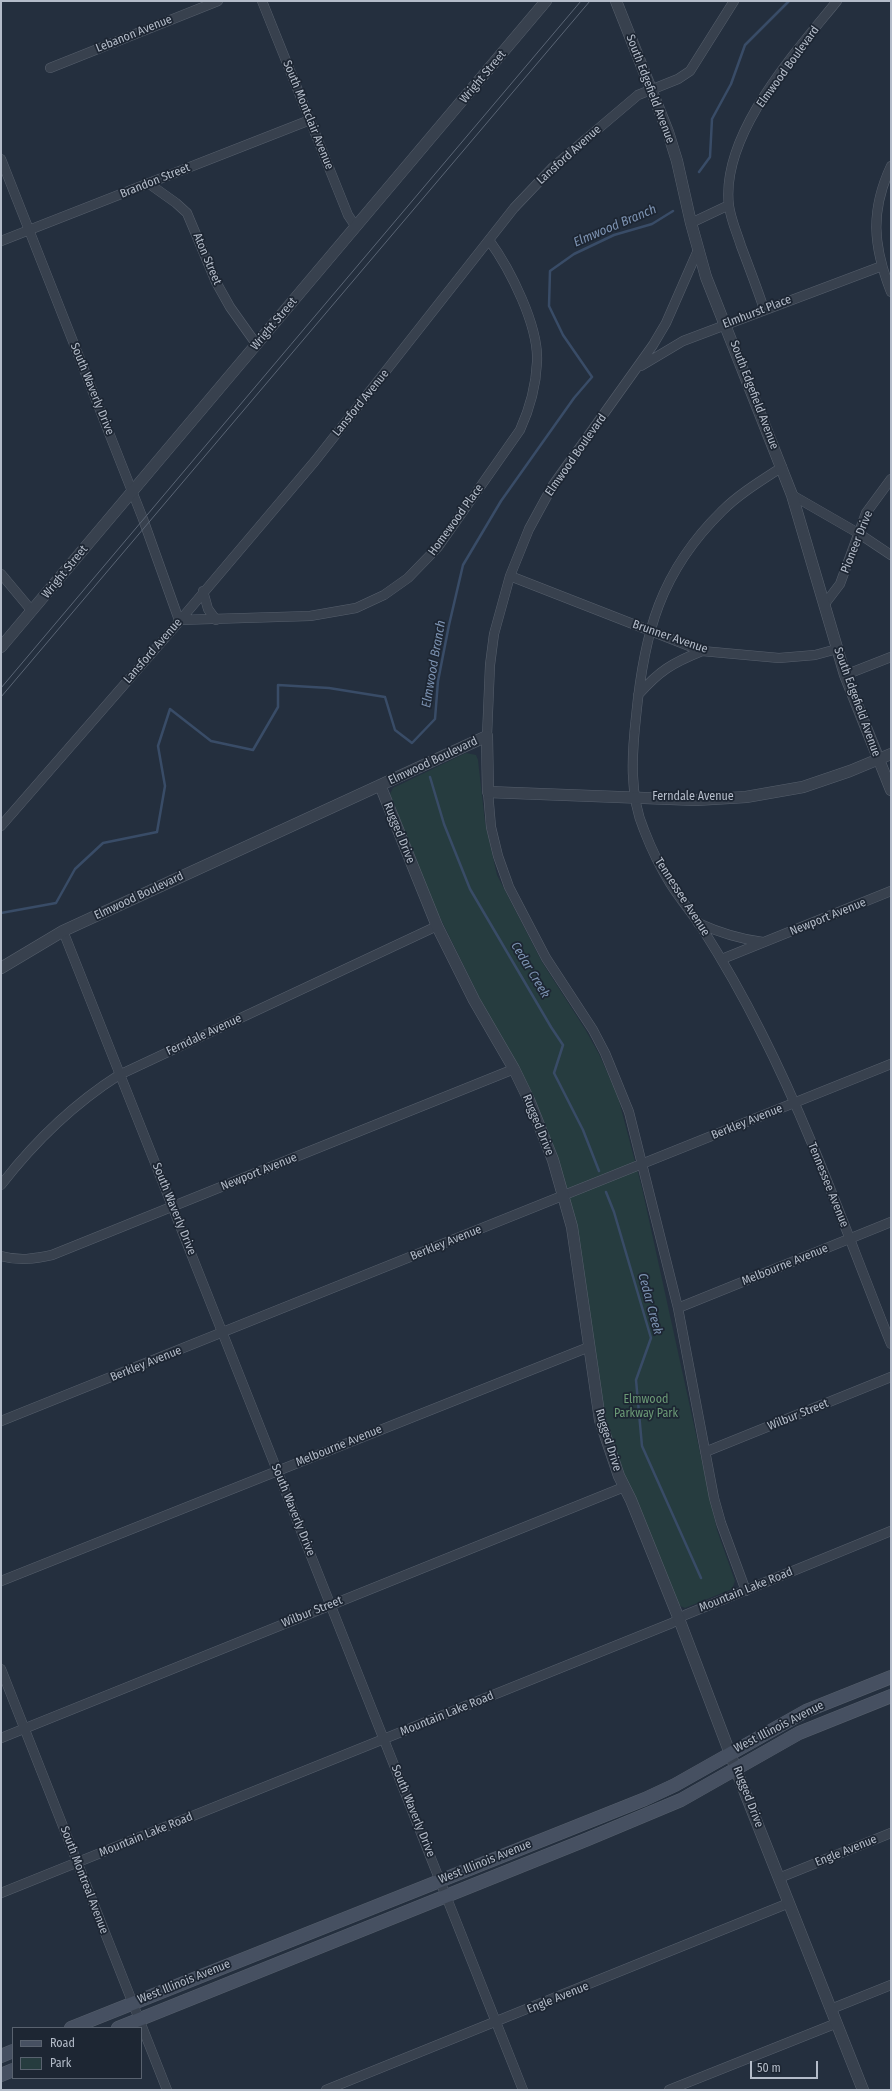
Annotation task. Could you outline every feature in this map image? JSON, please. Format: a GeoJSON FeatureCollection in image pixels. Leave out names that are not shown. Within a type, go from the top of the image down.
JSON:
{"type":"FeatureCollection","features":[{"type":"Feature","properties":{"kind":"main road","name":"West Illinois Avenue"},"geometry":{"type":"LineString","coordinates":[[73,2027],[582,1823],[675,1784],[806,1711],[886,1679]]}},
{"type":"Feature","properties":{"kind":"main road"},"geometry":{"type":"LineString","coordinates":[[886,1679],[890,1697]]}},
{"type":"Feature","properties":{"kind":"main road","name":"West Illinois Avenue"},"geometry":{"type":"LineString","coordinates":[[120,2027],[682,1800],[799,1733],[890,1697]]}},
{"type":"Feature","properties":{"kind":"main road"},"geometry":{"type":"LineString","coordinates":[[582,1823],[588,1839]]}},
{"type":"Feature","properties":{"kind":"main road"},"geometry":{"type":"LineString","coordinates":[[287,1941],[294,1958]]}},
{"type":"Feature","properties":{"kind":"main road"},"geometry":{"type":"LineString","coordinates":[[1,2056],[12,2051]]}},
{"type":"Feature","properties":{"kind":"main road"},"geometry":{"type":"LineString","coordinates":[[1,2075],[12,2070]]}},
{"type":"Feature","properties":{"kind":"street","name":"Lebanon Avenue"},"geometry":{"type":"LineString","coordinates":[[50,68],[218,1]]}},
{"type":"Feature","properties":{"kind":"street","name":"South Montclair Avenue"},"geometry":{"type":"LineString","coordinates":[[262,1],[348,215],[356,227]]}},
{"type":"Feature","properties":{"kind":"street","name":"Wright Street"},"geometry":{"type":"LineString","coordinates":[[1,647],[546,1]]}},
{"type":"Feature","properties":{"kind":"street","name":"South Edgefield Avenue"},"geometry":{"type":"LineString","coordinates":[[616,1],[651,88],[677,161],[691,223],[706,277],[726,324],[792,495],[845,676],[891,790]]}},
{"type":"Feature","properties":{"kind":"street","name":"Lansford Avenue"},"geometry":{"type":"LineString","coordinates":[[1,826],[315,461],[514,208],[553,167],[638,95],[651,88],[678,79],[690,71],[734,1]]}},
{"type":"Feature","properties":{"kind":"street","name":"Elmwood Boulevard"},"geometry":{"type":"LineString","coordinates":[[764,309],[733,225],[729,205],[729,180],[733,156],[741,137],[781,72],[837,1]]}},
{"type":"Feature","properties":{"kind":"street","name":"Brandon Street"},"geometry":{"type":"LineString","coordinates":[[1,241],[310,120]]}},
{"type":"Feature","properties":{"kind":"street","name":"South Waverly Drive"},"geometry":{"type":"LineString","coordinates":[[1,159],[132,491],[179,620]]}},
{"type":"Feature","properties":{"kind":"street"},"geometry":{"type":"LineString","coordinates":[[891,166],[878,199],[875,220],[876,238],[882,266],[891,292]]}},
{"type":"Feature","properties":{"kind":"street","name":"Aton Street"},"geometry":{"type":"LineString","coordinates":[[148,183],[176,203],[187,213],[230,307],[257,345]]}},
{"type":"Feature","properties":{"kind":"street"},"geometry":{"type":"LineString","coordinates":[[691,223],[729,205]]}},
{"type":"Feature","properties":{"kind":"street","name":"Homewood Place"},"geometry":{"type":"LineString","coordinates":[[179,620],[310,616],[356,608],[384,595],[408,578],[438,547],[520,430],[530,408],[535,384],[537,361],[535,338],[524,306],[504,261],[489,240]]}},
{"type":"Feature","properties":{"kind":"street","name":"Elmwood Boulevard"},"geometry":{"type":"LineString","coordinates":[[1,968],[63,931],[487,736],[490,664],[494,634],[510,576],[529,529],[553,485],[637,369],[666,323],[698,250]]}},
{"type":"Feature","properties":{"kind":"street","name":"Elmhurst Place"},"geometry":{"type":"LineString","coordinates":[[637,369],[664,351],[683,341],[764,309],[882,266]]}},
{"type":"Feature","properties":{"kind":"street","name":"Tennessee Avenue"},"geometry":{"type":"LineString","coordinates":[[782,467],[723,509],[698,537],[675,568],[657,606],[644,651],[638,695],[632,770],[642,827],[670,884],[722,959],[761,1032],[795,1102],[891,1344]]}},
{"type":"Feature","properties":{"kind":"street","name":"Pioneer Drive"},"geometry":{"type":"LineString","coordinates":[[824,605],[840,584],[866,513],[891,479]]}},
{"type":"Feature","properties":{"kind":"street"},"geometry":{"type":"LineString","coordinates":[[792,495],[858,533],[891,555]]}},
{"type":"Feature","properties":{"kind":"street"},"geometry":{"type":"LineString","coordinates":[[1,574],[32,611]]}},
{"type":"Feature","properties":{"kind":"street","name":"Brunner Avenue"},"geometry":{"type":"LineString","coordinates":[[510,576],[702,651],[779,658],[815,655],[837,649]]}},
{"type":"Feature","properties":{"kind":"street"},"geometry":{"type":"LineString","coordinates":[[203,592],[208,609],[216,620]]}},
{"type":"Feature","properties":{"kind":"street"},"geometry":{"type":"LineString","coordinates":[[638,695],[650,681],[675,662],[702,651]]}},
{"type":"Feature","properties":{"kind":"street"},"geometry":{"type":"LineString","coordinates":[[845,676],[891,657]]}},
{"type":"Feature","properties":{"kind":"street"},"geometry":{"type":"LineString","coordinates":[[487,736],[488,792],[492,827],[498,856],[509,887],[546,958],[593,1030],[605,1053],[629,1112],[678,1308],[705,1452],[721,1523],[746,1591]]}},
{"type":"Feature","properties":{"kind":"street","name":"Ferndale Avenue"},"geometry":{"type":"LineString","coordinates":[[488,792],[704,799],[746,797],[778,792],[826,779],[879,760],[891,754]]}},
{"type":"Feature","properties":{"kind":"street","name":"Rugged Drive"},"geometry":{"type":"LineString","coordinates":[[380,785],[437,926],[474,1000],[514,1070],[542,1130],[565,1196],[572,1227],[588,1347],[600,1420],[624,1487],[679,1619],[731,1752],[736,1769],[863,2090]]}},
{"type":"Feature","properties":{"kind":"street","name":"Newport Avenue"},"geometry":{"type":"LineString","coordinates":[[722,959],[891,891]]}},
{"type":"Feature","properties":{"kind":"street"},"geometry":{"type":"LineString","coordinates":[[698,923],[728,936],[765,942]]}},
{"type":"Feature","properties":{"kind":"street","name":"Ferndale Avenue"},"geometry":{"type":"LineString","coordinates":[[1,1185],[48,1130],[78,1103],[119,1075],[437,926]]}},
{"type":"Feature","properties":{"kind":"street","name":"South Waverly Drive"},"geometry":{"type":"LineString","coordinates":[[63,931],[523,2090]]}},
{"type":"Feature","properties":{"kind":"street","name":"Berkley Avenue"},"geometry":{"type":"LineString","coordinates":[[1,1421],[891,1064]]}},
{"type":"Feature","properties":{"kind":"street","name":"Newport Avenue"},"geometry":{"type":"LineString","coordinates":[[1,1256],[12,1259],[31,1259],[52,1255],[514,1070]]}},
{"type":"Feature","properties":{"kind":"street","name":"Melbourne Avenue"},"geometry":{"type":"LineString","coordinates":[[678,1308],[891,1222]]}},
{"type":"Feature","properties":{"kind":"street","name":"Melbourne Avenue"},"geometry":{"type":"LineString","coordinates":[[1,1581],[588,1347]]}},
{"type":"Feature","properties":{"kind":"street","name":"Wilbur Street"},"geometry":{"type":"LineString","coordinates":[[705,1452],[891,1377]]}},
{"type":"Feature","properties":{"kind":"street","name":"Wilbur Street"},"geometry":{"type":"LineString","coordinates":[[1,1738],[624,1487]]}},
{"type":"Feature","properties":{"kind":"street","name":"Mountain Lake Road"},"geometry":{"type":"LineString","coordinates":[[1,1893],[384,1740],[891,1531]]}},
{"type":"Feature","properties":{"kind":"street","name":"South Montreal Avenue"},"geometry":{"type":"LineString","coordinates":[[1,1669],[78,1862],[141,2027]]}},
{"type":"Feature","properties":{"kind":"street","name":"Engle Avenue"},"geometry":{"type":"LineString","coordinates":[[779,1878],[891,1833]]}},
{"type":"Feature","properties":{"kind":"street","name":"Engle Avenue"},"geometry":{"type":"LineString","coordinates":[[326,2090],[790,1904]]}},
{"type":"Feature","properties":{"kind":"street"},"geometry":{"type":"LineString","coordinates":[[831,2009],[891,1985]]}},
{"type":"Feature","properties":{"kind":"street"},"geometry":{"type":"LineString","coordinates":[[669,2090],[837,2023]]}},
{"type":"Feature","properties":{"kind":"street","name":"South Montreal Avenue"},"geometry":{"type":"LineString","coordinates":[[142,2030],[167,2090]]}},
{"type":"Feature","properties":{"kind":"green space","name":"Elmwood Parkway Park"},"geometry":{"type":"Polygon","coordinates":[[[466,753],[476,755],[478,760],[485,822],[497,875],[542,962],[585,1029],[599,1054],[618,1097],[642,1188],[717,1530],[735,1581],[732,1589],[685,1608],[678,1605],[617,1456],[605,1417],[593,1352],[575,1217],[548,1133],[530,1089],[479,997],[428,893],[390,794],[393,788],[466,753]]]}},
{"type":"Feature","properties":{"kind":"waterway","name":"Elmwood Branch"},"geometry":{"type":"LineString","coordinates":[[699,172],[710,157],[712,119],[731,84],[745,45],[789,1]]}},
{"type":"Feature","properties":{"kind":"waterway","name":"Elmwood Branch"},"geometry":{"type":"LineString","coordinates":[[1,913],[56,903],[75,869],[103,843],[157,832],[165,786],[158,746],[170,709],[211,741],[253,750],[278,707],[278,685],[329,688],[385,697],[395,730],[412,743],[435,719],[438,681],[463,565],[501,501],[574,398],[592,377],[563,335],[549,306],[550,271],[574,254],[614,235],[652,224],[673,211]]}},
{"type":"Feature","properties":{"kind":"waterway","name":"Cedar Creek"},"geometry":{"type":"LineString","coordinates":[[430,777],[444,824],[470,889],[563,1045],[554,1073],[583,1130],[599,1171]]}},
{"type":"Feature","properties":{"kind":"waterway","name":"Cedar Creek"},"geometry":{"type":"LineString","coordinates":[[606,1192],[614,1212],[651,1338],[636,1380],[642,1446],[701,1578]]}},
{"type":"Feature","properties":{"kind":"tram line"},"geometry":{"type":"LineString","coordinates":[[1,688],[581,1]]}},
{"type":"Feature","properties":{"kind":"tram line"},"geometry":{"type":"LineString","coordinates":[[1,697],[590,1]]}}]}
